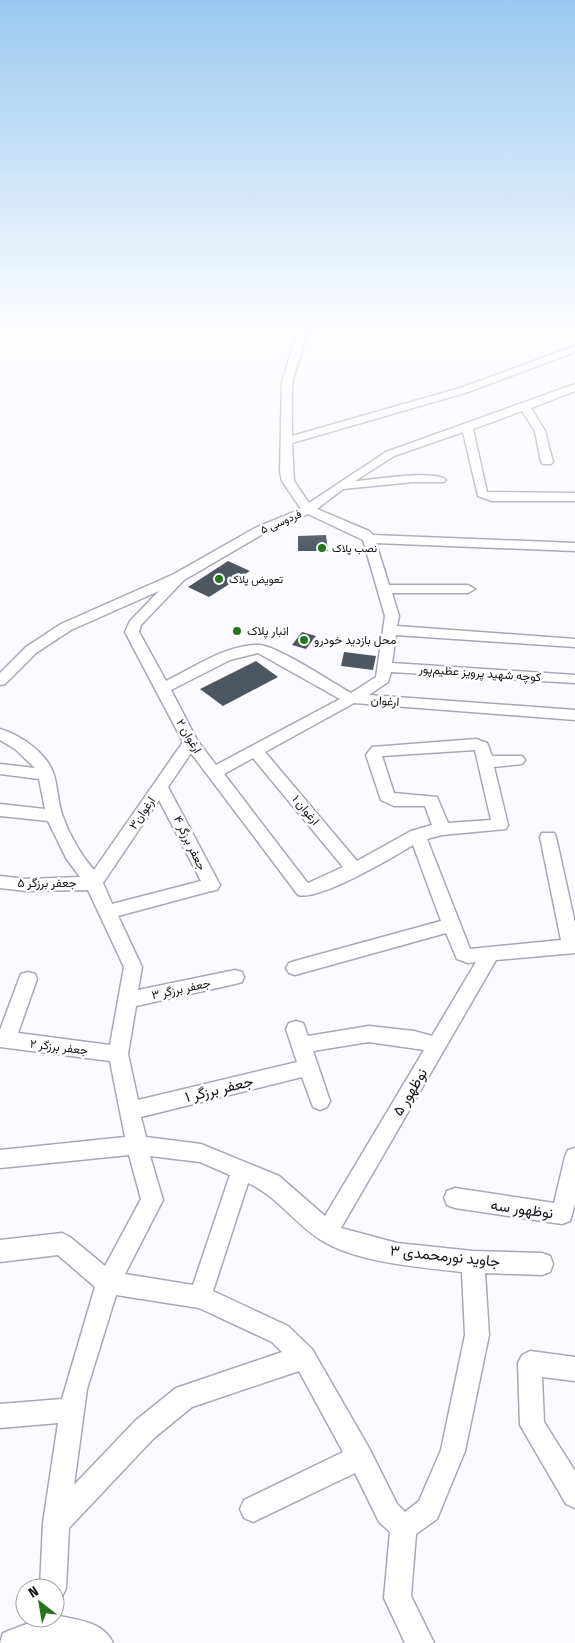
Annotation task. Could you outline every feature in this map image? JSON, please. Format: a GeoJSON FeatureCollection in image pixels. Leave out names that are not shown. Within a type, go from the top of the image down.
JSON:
{"type":"FeatureCollection","features":[{"type":"Feature","properties":{"kind":"street"},"geometry":{"type":"LineString","coordinates":[[213,773],[256,751],[383,679],[386,668],[392,616],[369,539],[365,534],[308,510],[288,481],[286,402]]}},
{"type":"Feature","properties":{"kind":"street"},"geometry":{"type":"LineString","coordinates":[[286,441],[423,402]]}},
{"type":"Feature","properties":{"kind":"street","name":"فردوسی ۵"},"geometry":{"type":"LineString","coordinates":[[0,681],[31,650],[66,627],[179,577],[259,532],[308,510],[337,488],[397,451],[536,402]]}},
{"type":"Feature","properties":{"kind":"street"},"geometry":{"type":"LineString","coordinates":[[525,406],[540,431],[547,462]]}},
{"type":"Feature","properties":{"kind":"street"},"geometry":{"type":"LineString","coordinates":[[467,427],[482,494],[486,496],[575,497]]}},
{"type":"Feature","properties":{"kind":"street"},"geometry":{"type":"LineString","coordinates":[[337,488],[369,482],[413,478],[440,480]]}},
{"type":"Feature","properties":{"kind":"street"},"geometry":{"type":"LineString","coordinates":[[369,539],[575,548]]}},
{"type":"Feature","properties":{"kind":"street","name":"ارغوان ۲"},"geometry":{"type":"LineString","coordinates":[[179,577],[134,624],[132,632],[190,742],[304,890],[311,889],[355,870]]}},
{"type":"Feature","properties":{"kind":"street"},"geometry":{"type":"LineString","coordinates":[[384,589],[468,589]]}},
{"type":"Feature","properties":{"kind":"street"},"geometry":{"type":"LineString","coordinates":[[390,630],[575,644]]}},
{"type":"Feature","properties":{"kind":"street"},"geometry":{"type":"LineString","coordinates":[[162,689],[225,657],[243,651],[259,650],[274,655],[349,698]]}},
{"type":"Feature","properties":{"kind":"street","name":"کوچه شهید پرویز عظیم‌پور"},"geometry":{"type":"LineString","coordinates":[[386,668],[575,679]]}},
{"type":"Feature","properties":{"kind":"street","name":"ارغوان"},"geometry":{"type":"LineString","coordinates":[[349,698],[575,714]]}},
{"type":"Feature","properties":{"kind":"street"},"geometry":{"type":"LineString","coordinates":[[0,734],[20,745],[40,762],[46,774],[54,816],[74,858],[94,883],[133,967],[118,1054],[137,1145],[152,1200],[108,1283],[75,1389],[56,1523],[53,1578]]}},
{"type":"Feature","properties":{"kind":"street","name":"ارغوان۳"},"geometry":{"type":"LineString","coordinates":[[94,883],[190,742]]}},
{"type":"Feature","properties":{"kind":"street"},"geometry":{"type":"LineString","coordinates":[[355,870],[417,836],[442,829],[500,825],[486,762],[482,747],[479,744],[378,751],[375,753],[387,796],[394,800],[431,801],[442,829]]}},
{"type":"Feature","properties":{"kind":"street","name":"ارغوان ۱"},"geometry":{"type":"LineString","coordinates":[[256,751],[355,870]]}},
{"type":"Feature","properties":{"kind":"street"},"geometry":{"type":"LineString","coordinates":[[486,762],[517,760]]}},
{"type":"Feature","properties":{"kind":"street"},"geometry":{"type":"LineString","coordinates":[[0,769],[46,774]]}},
{"type":"Feature","properties":{"kind":"street","name":"جعفر برزگر ۴"},"geometry":{"type":"LineString","coordinates":[[107,912],[211,886],[160,786]]}},
{"type":"Feature","properties":{"kind":"street"},"geometry":{"type":"LineString","coordinates":[[0,810],[54,816]]}},
{"type":"Feature","properties":{"kind":"street"},"geometry":{"type":"LineString","coordinates":[[417,836],[463,954],[468,956],[492,952],[573,946],[548,837]]}},
{"type":"Feature","properties":{"kind":"street","name":"جعفر برزگر ۵"},"geometry":{"type":"LineString","coordinates":[[0,882],[26,885],[94,883]]}},
{"type":"Feature","properties":{"kind":"street"},"geometry":{"type":"LineString","coordinates":[[295,968],[451,925]]}},
{"type":"Feature","properties":{"kind":"street","name":"نوظهور ۵"},"geometry":{"type":"LineString","coordinates":[[328,1232],[492,952]]}},
{"type":"Feature","properties":{"kind":"street","name":"جعفر برزگر ۳"},"geometry":{"type":"LineString","coordinates":[[127,1000],[235,977]]}},
{"type":"Feature","properties":{"kind":"street"},"geometry":{"type":"LineString","coordinates":[[3,1040],[28,979]]}},
{"type":"Feature","properties":{"kind":"street"},"geometry":{"type":"LineString","coordinates":[[320,1101],[299,1037],[369,1034],[414,1039],[437,1045]]}},
{"type":"Feature","properties":{"kind":"street","name":"جعفر برزگر ۲"},"geometry":{"type":"LineString","coordinates":[[3,1040],[118,1054]]}},
{"type":"Feature","properties":{"kind":"street","name":"جعفر برزگر ۱"},"geometry":{"type":"LineString","coordinates":[[130,1111],[309,1067]]}},
{"type":"Feature","properties":{"kind":"street","name":"جاوید نورمحمدی ۳"},"geometry":{"type":"LineString","coordinates":[[0,1159],[137,1145],[201,1153],[271,1183],[328,1232],[340,1239],[397,1254],[473,1262],[542,1264]]}},
{"type":"Feature","properties":{"kind":"street","name":"نوظهور سه"},"geometry":{"type":"LineString","coordinates":[[455,1198],[562,1214],[575,1158]]}},
{"type":"Feature","properties":{"kind":"street"},"geometry":{"type":"LineString","coordinates":[[200,1297],[242,1171]]}},
{"type":"Feature","properties":{"kind":"street"},"geometry":{"type":"LineString","coordinates":[[0,1251],[62,1244],[108,1283],[200,1297],[280,1334],[304,1356],[360,1457],[388,1513],[393,1519],[404,1526]]}},
{"type":"Feature","properties":{"kind":"street"},"geometry":{"type":"LineString","coordinates":[[404,1526],[412,1523],[428,1510],[453,1451],[477,1335],[473,1262]]}},
{"type":"Feature","properties":{"kind":"street"},"geometry":{"type":"LineString","coordinates":[[56,1523],[145,1430],[185,1398],[304,1356]]}},
{"type":"Feature","properties":{"kind":"street"},"geometry":{"type":"LineString","coordinates":[[575,1369],[530,1363],[532,1426],[575,1494]]}},
{"type":"Feature","properties":{"kind":"street"},"geometry":{"type":"LineString","coordinates":[[0,1416],[72,1410]]}},
{"type":"Feature","properties":{"kind":"street"},"geometry":{"type":"LineString","coordinates":[[253,1509],[360,1457]]}},
{"type":"Feature","properties":{"kind":"street"},"geometry":{"type":"LineString","coordinates":[[404,1526],[397,1598],[420,1643]]}},
{"type":"Feature","properties":{"kind":"street"},"geometry":{"type":"LineString","coordinates":[[13,1643],[42,1628]]}},
{"type":"Feature","properties":{"kind":"street"},"geometry":{"type":"LineString","coordinates":[[65,1628],[91,1637],[99,1643]]}},
{"type":"Feature","properties":{"kind":"building"},"geometry":{"type":"Polygon","coordinates":[[[326,535],[328,551],[298,551],[298,536],[326,535]]]}},
{"type":"Feature","properties":{"kind":"building","name":"تعویض پلاک"},"geometry":{"type":"Polygon","coordinates":[[[228,561],[250,571],[209,597],[188,587],[228,561]]]}},
{"type":"Feature","properties":{"kind":"building","name":"محل بازدید خودرو"},"geometry":{"type":"Polygon","coordinates":[[[302,632],[316,636],[306,649],[292,645],[302,632]]]}},
{"type":"Feature","properties":{"kind":"building"},"geometry":{"type":"Polygon","coordinates":[[[344,652],[376,656],[373,670],[341,666],[344,652]]]}},
{"type":"Feature","properties":{"kind":"building"},"geometry":{"type":"Polygon","coordinates":[[[256,661],[278,677],[223,706],[200,689],[256,661]]]}},
{"type":"Feature","properties":{"kind":"place","name":"نصب پلاک"},"geometry":{"type":"Point","coordinates":[322,548]}},
{"type":"Feature","properties":{"kind":"place","name":"تعویض پلاک"},"geometry":{"type":"Point","coordinates":[219,579]}},
{"type":"Feature","properties":{"kind":"place","name":"انبار پلاک"},"geometry":{"type":"Point","coordinates":[237,631]}},
{"type":"Feature","properties":{"kind":"place","name":"محل بازدید خودرو"},"geometry":{"type":"Point","coordinates":[304,640]}}]}
